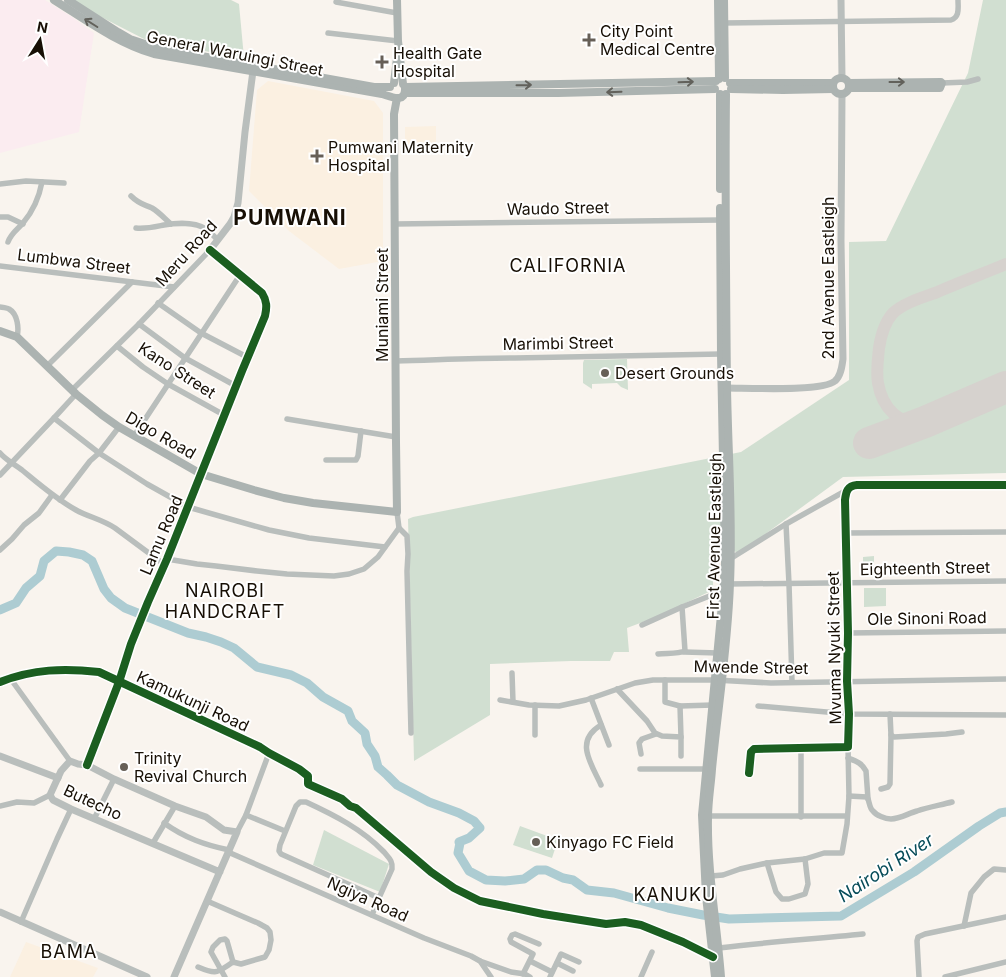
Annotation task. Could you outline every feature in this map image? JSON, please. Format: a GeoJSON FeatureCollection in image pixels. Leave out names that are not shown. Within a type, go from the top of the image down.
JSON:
{"type":"FeatureCollection","features":[{"type":"Feature","properties":{"kind":"main road","name":"General Waruingi Street"},"geometry":{"type":"LineString","coordinates":[[54,0],[112,37],[142,50],[171,57],[382,94],[395,98]]}},
{"type":"Feature","properties":{"kind":"main road","name":"General Waruingi Street"},"geometry":{"type":"LineString","coordinates":[[68,0],[130,39],[157,48],[374,87],[392,85]]}},
{"type":"Feature","properties":{"kind":"main road"},"geometry":{"type":"LineString","coordinates":[[397,0],[398,41],[404,88],[402,97],[395,98],[389,92],[392,85],[398,41]]}},
{"type":"Feature","properties":{"kind":"main road"},"geometry":{"type":"LineString","coordinates":[[718,0],[723,86]]}},
{"type":"Feature","properties":{"kind":"main road"},"geometry":{"type":"LineString","coordinates":[[723,86],[724,0]]}},
{"type":"Feature","properties":{"kind":"main road"},"geometry":{"type":"LineString","coordinates":[[833,86],[836,79],[846,83],[940,88],[942,83]]}},
{"type":"Feature","properties":{"kind":"main road"},"geometry":{"type":"LineString","coordinates":[[392,85],[399,82],[404,88],[558,93],[723,86]]}},
{"type":"Feature","properties":{"kind":"main road"},"geometry":{"type":"LineString","coordinates":[[833,86],[837,93],[842,94],[846,92],[846,83]]}},
{"type":"Feature","properties":{"kind":"main road"},"geometry":{"type":"LineString","coordinates":[[404,88],[558,84],[833,86]]}},
{"type":"Feature","properties":{"kind":"main road"},"geometry":{"type":"LineString","coordinates":[[558,84],[558,93]]}},
{"type":"Feature","properties":{"kind":"main road","name":"First Avenue Eastleigh"},"geometry":{"type":"LineString","coordinates":[[710,905],[706,896],[702,815],[713,705],[719,680],[718,653],[723,594],[727,584],[724,554],[721,354],[720,220],[723,86]]}},
{"type":"Feature","properties":{"kind":"main road","name":"First Avenue Eastleigh"},"geometry":{"type":"LineString","coordinates":[[715,977],[710,905],[711,876],[708,816],[730,559],[723,86]]}},
{"type":"Feature","properties":{"kind":"main road","name":"Muniami Street"},"geometry":{"type":"LineString","coordinates":[[395,98],[397,512]]}},
{"type":"Feature","properties":{"kind":"main road","name":"Digo Road"},"geometry":{"type":"LineString","coordinates":[[0,331],[17,337],[74,392],[102,415],[134,436],[201,474],[284,498],[397,512]]}},
{"type":"Feature","properties":{"kind":"main road","name":"First Avenue Eastleigh"},"geometry":{"type":"LineString","coordinates":[[712,922],[719,948],[721,977]]}},
{"type":"Feature","properties":{"kind":"street"},"geometry":{"type":"LineString","coordinates":[[841,0],[846,83]]}},
{"type":"Feature","properties":{"kind":"street"},"geometry":{"type":"LineString","coordinates":[[724,23],[951,20],[957,15],[958,0]]}},
{"type":"Feature","properties":{"kind":"street"},"geometry":{"type":"LineString","coordinates":[[336,2],[397,13]]}},
{"type":"Feature","properties":{"kind":"street"},"geometry":{"type":"LineString","coordinates":[[328,33],[398,41]]}},
{"type":"Feature","properties":{"kind":"street","name":"Meru Road"},"geometry":{"type":"LineString","coordinates":[[0,475],[54,418],[74,392],[210,250],[230,224],[238,204],[245,132],[254,71]]}},
{"type":"Feature","properties":{"kind":"street"},"geometry":{"type":"LineString","coordinates":[[942,83],[967,82],[978,79]]}},
{"type":"Feature","properties":{"kind":"street","name":"2nd Avenue Eastleigh"},"geometry":{"type":"LineString","coordinates":[[727,388],[790,389],[822,386],[831,384],[838,377],[843,359],[842,94]]}},
{"type":"Feature","properties":{"kind":"street"},"geometry":{"type":"LineString","coordinates":[[0,184],[26,181],[64,182]]}},
{"type":"Feature","properties":{"kind":"street"},"geometry":{"type":"LineString","coordinates":[[8,242],[11,235],[23,224],[33,210],[38,201],[42,182]]}},
{"type":"Feature","properties":{"kind":"street"},"geometry":{"type":"LineString","coordinates":[[131,196],[136,201],[158,212],[171,224]]}},
{"type":"Feature","properties":{"kind":"street"},"geometry":{"type":"LineString","coordinates":[[0,217],[8,217],[23,224]]}},
{"type":"Feature","properties":{"kind":"street","name":"Waudo Street"},"geometry":{"type":"LineString","coordinates":[[395,224],[720,220]]}},
{"type":"Feature","properties":{"kind":"street"},"geometry":{"type":"LineString","coordinates":[[136,228],[150,229],[171,224],[188,224],[205,229],[218,240]]}},
{"type":"Feature","properties":{"kind":"street"},"geometry":{"type":"LineString","coordinates":[[134,436],[240,275],[210,250]]}},
{"type":"Feature","properties":{"kind":"street","name":"Lumbwa Street"},"geometry":{"type":"LineString","coordinates":[[0,266],[174,287]]}},
{"type":"Feature","properties":{"kind":"street","name":"Lamu Road"},"geometry":{"type":"LineString","coordinates":[[87,765],[119,682],[131,644],[265,316],[266,299],[262,293],[240,275]]}},
{"type":"Feature","properties":{"kind":"street"},"geometry":{"type":"LineString","coordinates":[[47,366],[132,282]]}},
{"type":"Feature","properties":{"kind":"street"},"geometry":{"type":"LineString","coordinates":[[158,303],[201,333],[248,357]]}},
{"type":"Feature","properties":{"kind":"street"},"geometry":{"type":"LineString","coordinates":[[0,306],[8,308],[14,315],[19,330],[17,337]]}},
{"type":"Feature","properties":{"kind":"street"},"geometry":{"type":"LineString","coordinates":[[139,324],[185,358],[236,386]]}},
{"type":"Feature","properties":{"kind":"street","name":"Kano Street"},"geometry":{"type":"LineString","coordinates":[[117,346],[168,384],[224,415]]}},
{"type":"Feature","properties":{"kind":"street","name":"Marimbi Street"},"geometry":{"type":"LineString","coordinates":[[396,361],[721,354]]}},
{"type":"Feature","properties":{"kind":"street"},"geometry":{"type":"LineString","coordinates":[[54,418],[99,452],[147,484],[188,507],[269,530],[309,538],[385,547]]}},
{"type":"Feature","properties":{"kind":"street"},"geometry":{"type":"LineString","coordinates":[[287,419],[396,436]]}},
{"type":"Feature","properties":{"kind":"street"},"geometry":{"type":"LineString","coordinates":[[60,500],[119,427]]}},
{"type":"Feature","properties":{"kind":"street"},"geometry":{"type":"LineString","coordinates":[[326,460],[356,460],[361,431]]}},
{"type":"Feature","properties":{"kind":"street"},"geometry":{"type":"LineString","coordinates":[[0,453],[6,460],[52,495],[76,510],[108,523],[166,562],[264,572],[334,576],[349,574],[364,569],[378,557],[400,528]]}},
{"type":"Feature","properties":{"kind":"street"},"geometry":{"type":"LineString","coordinates":[[730,559],[786,524],[847,490],[852,485],[1006,485]]}},
{"type":"Feature","properties":{"kind":"street","name":"Mvuma Nyuki Street"},"geometry":{"type":"LineString","coordinates":[[749,773],[752,750],[848,747],[847,490]]}},
{"type":"Feature","properties":{"kind":"street"},"geometry":{"type":"LineString","coordinates":[[0,550],[24,525],[39,513],[52,495]]}},
{"type":"Feature","properties":{"kind":"street"},"geometry":{"type":"LineString","coordinates":[[397,512],[400,528],[407,536],[411,733]]}},
{"type":"Feature","properties":{"kind":"street"},"geometry":{"type":"LineString","coordinates":[[786,524],[790,584],[792,682]]}},
{"type":"Feature","properties":{"kind":"street"},"geometry":{"type":"LineString","coordinates":[[846,533],[1006,532]]}},
{"type":"Feature","properties":{"kind":"street","name":"Eighteenth Street"},"geometry":{"type":"LineString","coordinates":[[727,584],[1006,581]]}},
{"type":"Feature","properties":{"kind":"street"},"geometry":{"type":"LineString","coordinates":[[642,625],[682,607],[723,594]]}},
{"type":"Feature","properties":{"kind":"street"},"geometry":{"type":"LineString","coordinates":[[682,607],[684,652]]}},
{"type":"Feature","properties":{"kind":"street","name":"Ole Sinoni Road"},"geometry":{"type":"LineString","coordinates":[[848,633],[1006,631]]}},
{"type":"Feature","properties":{"kind":"street"},"geometry":{"type":"LineString","coordinates":[[658,654],[684,652],[718,653]]}},
{"type":"Feature","properties":{"kind":"street","name":"Kamukunji Road"},"geometry":{"type":"LineString","coordinates":[[0,682],[34,672],[49,670],[99,672],[257,746],[299,769],[308,776],[308,784],[342,799],[350,806],[356,808],[431,872],[473,898],[490,904],[543,914],[606,924],[625,922],[641,925],[683,942],[713,957]]}},
{"type":"Feature","properties":{"kind":"street"},"geometry":{"type":"LineString","coordinates":[[512,673],[513,702]]}},
{"type":"Feature","properties":{"kind":"street"},"geometry":{"type":"LineString","coordinates":[[10,678],[70,761]]}},
{"type":"Feature","properties":{"kind":"street","name":"Mwende Street"},"geometry":{"type":"LineString","coordinates":[[500,700],[535,706],[559,706],[591,698],[635,683],[665,680],[719,680],[771,683],[1006,679]]}},
{"type":"Feature","properties":{"kind":"street"},"geometry":{"type":"LineString","coordinates":[[665,680],[665,702],[680,706],[713,705]]}},
{"type":"Feature","properties":{"kind":"street"},"geometry":{"type":"LineString","coordinates":[[617,689],[647,721],[656,734],[662,736],[681,736]]}},
{"type":"Feature","properties":{"kind":"street"},"geometry":{"type":"LineString","coordinates":[[591,698],[609,745]]}},
{"type":"Feature","properties":{"kind":"street"},"geometry":{"type":"LineString","coordinates":[[535,706],[535,735]]}},
{"type":"Feature","properties":{"kind":"street"},"geometry":{"type":"LineString","coordinates":[[680,706],[681,756]]}},
{"type":"Feature","properties":{"kind":"street"},"geometry":{"type":"LineString","coordinates":[[758,706],[849,714],[1006,715]]}},
{"type":"Feature","properties":{"kind":"street"},"geometry":{"type":"LineString","coordinates":[[881,789],[888,787],[890,784],[890,714]]}},
{"type":"Feature","properties":{"kind":"street"},"geometry":{"type":"LineString","coordinates":[[601,785],[588,755],[586,745],[592,731],[602,724]]}},
{"type":"Feature","properties":{"kind":"street"},"geometry":{"type":"LineString","coordinates":[[891,735],[894,737],[962,732]]}},
{"type":"Feature","properties":{"kind":"street"},"geometry":{"type":"LineString","coordinates":[[641,754],[639,743],[642,739],[656,734]]}},
{"type":"Feature","properties":{"kind":"street"},"geometry":{"type":"LineString","coordinates":[[711,876],[723,876],[740,869],[767,863],[805,860],[824,854],[842,853],[849,796],[848,747]]}},
{"type":"Feature","properties":{"kind":"street"},"geometry":{"type":"LineString","coordinates":[[800,749],[801,817]]}},
{"type":"Feature","properties":{"kind":"street"},"geometry":{"type":"LineString","coordinates":[[174,977],[246,815],[269,753]]}},
{"type":"Feature","properties":{"kind":"street"},"geometry":{"type":"LineString","coordinates":[[0,756],[58,778]]}},
{"type":"Feature","properties":{"kind":"street"},"geometry":{"type":"LineString","coordinates":[[848,758],[862,764],[866,771],[870,807],[873,812],[881,816],[891,819],[897,818],[918,810],[952,802]]}},
{"type":"Feature","properties":{"kind":"street","name":"Butecho"},"geometry":{"type":"LineString","coordinates":[[220,872],[53,800],[50,795],[53,787],[61,771],[70,761],[87,765],[175,806],[206,817],[224,830],[237,832]]}},
{"type":"Feature","properties":{"kind":"street"},"geometry":{"type":"LineString","coordinates":[[640,769],[706,769]]}},
{"type":"Feature","properties":{"kind":"street"},"geometry":{"type":"LineString","coordinates":[[94,819],[114,779]]}},
{"type":"Feature","properties":{"kind":"street"},"geometry":{"type":"LineString","coordinates":[[0,806],[17,802],[34,803],[50,795]]}},
{"type":"Feature","properties":{"kind":"street"},"geometry":{"type":"LineString","coordinates":[[849,796],[865,796],[868,798]]}},
{"type":"Feature","properties":{"kind":"street"},"geometry":{"type":"LineString","coordinates":[[372,915],[390,876],[393,865],[391,860],[373,841],[351,826],[306,802],[300,802],[296,806],[285,831],[280,845],[279,851],[281,854],[379,898]]}},
{"type":"Feature","properties":{"kind":"street"},"geometry":{"type":"LineString","coordinates":[[153,843],[175,806]]}},
{"type":"Feature","properties":{"kind":"street"},"geometry":{"type":"LineString","coordinates":[[21,922],[71,809]]}},
{"type":"Feature","properties":{"kind":"street"},"geometry":{"type":"LineString","coordinates":[[246,815],[285,831]]}},
{"type":"Feature","properties":{"kind":"street"},"geometry":{"type":"LineString","coordinates":[[708,816],[847,816]]}},
{"type":"Feature","properties":{"kind":"street","name":"Ngiya Road"},"geometry":{"type":"LineString","coordinates":[[164,823],[179,834],[203,844],[229,851],[424,938],[480,961],[530,977]]}},
{"type":"Feature","properties":{"kind":"street"},"geometry":{"type":"LineString","coordinates":[[767,863],[776,892],[782,899],[788,899],[805,894],[808,884],[805,860]]}},
{"type":"Feature","properties":{"kind":"street"},"geometry":{"type":"LineString","coordinates":[[964,926],[971,893],[984,877],[994,869],[1006,870]]}},
{"type":"Feature","properties":{"kind":"street"},"geometry":{"type":"LineString","coordinates":[[198,967],[212,972],[220,971],[233,962],[242,964],[265,957],[271,940],[270,932],[267,928],[207,901]]}},
{"type":"Feature","properties":{"kind":"street"},"geometry":{"type":"LineString","coordinates":[[0,912],[147,977]]}},
{"type":"Feature","properties":{"kind":"street"},"geometry":{"type":"LineString","coordinates":[[919,977],[918,937],[1006,917]]}},
{"type":"Feature","properties":{"kind":"street"},"geometry":{"type":"LineString","coordinates":[[523,974],[533,956],[532,953],[511,942],[512,935],[515,934],[539,944]]}},
{"type":"Feature","properties":{"kind":"street"},"geometry":{"type":"LineString","coordinates":[[719,948],[761,942],[784,942],[863,934]]}},
{"type":"Feature","properties":{"kind":"street"},"geometry":{"type":"LineString","coordinates":[[224,977],[211,952],[220,940],[225,939],[227,941],[233,962]]}},
{"type":"Feature","properties":{"kind":"street"},"geometry":{"type":"LineString","coordinates":[[641,977],[652,952]]}},
{"type":"Feature","properties":{"kind":"street"},"geometry":{"type":"LineString","coordinates":[[530,961],[551,975],[561,954],[579,962]]}},
{"type":"Feature","properties":{"kind":"street"},"geometry":{"type":"LineString","coordinates":[[480,961],[491,977]]}},
{"type":"Feature","properties":{"kind":"street"},"geometry":{"type":"LineString","coordinates":[[945,977],[1006,962]]}},
{"type":"Feature","properties":{"kind":"street"},"geometry":{"type":"LineString","coordinates":[[557,963],[573,971]]}},
{"type":"Feature","properties":{"kind":"street"},"geometry":{"type":"LineString","coordinates":[[975,969],[976,977]]}},
{"type":"Feature","properties":{"kind":"shaded area"},"geometry":{"type":"Polygon","coordinates":[[[0,0],[45,0],[94,33],[79,132],[0,153],[0,0]]]}},
{"type":"Feature","properties":{"kind":"shaded area","name":"Pumwani Maternity Hospital"},"geometry":{"type":"Polygon","coordinates":[[[268,81],[374,101],[383,113],[383,261],[339,269],[289,231],[249,191],[257,90],[268,81]]]}},
{"type":"Feature","properties":{"kind":"shaded area"},"geometry":{"type":"Polygon","coordinates":[[[436,126],[436,151],[405,151],[405,127],[436,126]]]}},
{"type":"Feature","properties":{"kind":"shaded area"},"geometry":{"type":"Polygon","coordinates":[[[26,942],[98,968],[93,977],[10,977],[26,942]]]}},
{"type":"Feature","properties":{"kind":"green space"},"geometry":{"type":"Polygon","coordinates":[[[68,0],[231,0],[239,4],[244,58],[148,41],[68,0]]]}},
{"type":"Feature","properties":{"kind":"green space"},"geometry":{"type":"Polygon","coordinates":[[[983,0],[1006,0],[1006,473],[843,477],[738,554],[716,535],[718,562],[713,572],[713,590],[656,617],[627,628],[629,652],[614,652],[610,661],[490,664],[490,715],[414,761],[408,519],[741,452],[849,380],[849,242],[886,241],[968,73],[983,0]]]}},
{"type":"Feature","properties":{"kind":"green space","name":"Desert Grounds"},"geometry":{"type":"Polygon","coordinates":[[[627,359],[628,390],[617,383],[592,384],[592,389],[583,383],[584,360],[627,359]]]}},
{"type":"Feature","properties":{"kind":"green space"},"geometry":{"type":"Polygon","coordinates":[[[874,556],[874,577],[863,577],[863,557],[874,556]]]}},
{"type":"Feature","properties":{"kind":"green space"},"geometry":{"type":"Polygon","coordinates":[[[864,588],[886,588],[886,606],[864,607],[864,588]]]}},
{"type":"Feature","properties":{"kind":"green space","name":"Kinyago FC Field"},"geometry":{"type":"Polygon","coordinates":[[[520,826],[558,840],[552,858],[513,845],[520,826]]]}},
{"type":"Feature","properties":{"kind":"green space"},"geometry":{"type":"Polygon","coordinates":[[[324,830],[389,864],[380,892],[313,865],[324,830]]]}},
{"type":"Feature","properties":{"kind":"waterway","name":"Nairobi River"},"geometry":{"type":"LineString","coordinates":[[0,610],[16,603],[26,588],[40,576],[44,561],[56,551],[83,555],[92,561],[104,589],[111,598],[125,608],[188,633],[206,637],[234,648],[257,667],[291,675],[307,683],[323,697],[348,711],[352,721],[365,733],[367,744],[375,756],[378,767],[397,785],[429,802],[459,813],[474,821],[480,828],[469,838],[459,842],[458,853],[469,871],[486,880],[524,879],[537,870],[546,870],[563,878],[573,880],[587,890],[614,893],[668,908],[703,915],[729,919],[841,916],[914,872],[979,826],[1000,813],[1006,812]]}},
{"type":"Feature","properties":{"kind":"taxiway"},"geometry":{"type":"LineString","coordinates":[[925,422],[916,423],[900,418],[893,413],[883,400],[878,383],[877,370],[880,343],[885,325],[897,309],[1006,264]]}},
{"type":"Feature","properties":{"kind":"runway"},"geometry":{"type":"LineString","coordinates":[[869,443],[925,422],[1006,387]]}},
{"type":"Feature","properties":{"kind":"cycle path"},"geometry":{"type":"LineString","coordinates":[[87,765],[119,682],[131,644],[265,316],[266,304],[262,293],[210,250]]}},
{"type":"Feature","properties":{"kind":"cycle path"},"geometry":{"type":"LineString","coordinates":[[749,773],[751,752],[754,749],[848,747],[845,500],[849,488],[857,485],[1006,485]]}},
{"type":"Feature","properties":{"kind":"cycle path"},"geometry":{"type":"LineString","coordinates":[[0,682],[37,672],[73,670],[99,672],[260,747],[299,769],[308,776],[308,784],[342,799],[350,806],[356,808],[431,872],[454,888],[480,901],[606,924],[625,922],[641,925],[683,942],[713,957]]}},
{"type":"Feature","properties":{"kind":"place","name":"City Point Medical Centre"},"geometry":{"type":"Point","coordinates":[589,40]}},
{"type":"Feature","properties":{"kind":"place","name":"Health Gate Hospital"},"geometry":{"type":"Point","coordinates":[382,62]}},
{"type":"Feature","properties":{"kind":"place","name":"Pumwani Maternity Hospital"},"geometry":{"type":"Point","coordinates":[317,156]}},
{"type":"Feature","properties":{"kind":"place","name":"Desert Grounds"},"geometry":{"type":"Point","coordinates":[605,373]}},
{"type":"Feature","properties":{"kind":"place","name":"Trinity Revival Church"},"geometry":{"type":"Point","coordinates":[124,767]}},
{"type":"Feature","properties":{"kind":"place","name":"Kinyago FC Field"},"geometry":{"type":"Point","coordinates":[536,842]}},
{"type":"Feature","properties":{"kind":"district","name":"PUMWANI"},"geometry":{"type":"Point","coordinates":[290,218]}},
{"type":"Feature","properties":{"kind":"district","name":"CALIFORNIA"},"geometry":{"type":"Point","coordinates":[568,266]}},
{"type":"Feature","properties":{"kind":"district","name":"NAIROBI HANDCRAFT"},"geometry":{"type":"Point","coordinates":[225,601]}},
{"type":"Feature","properties":{"kind":"district","name":"KANUKU"},"geometry":{"type":"Point","coordinates":[675,895]}},
{"type":"Feature","properties":{"kind":"district","name":"BAMA"},"geometry":{"type":"Point","coordinates":[69,952]}}]}
